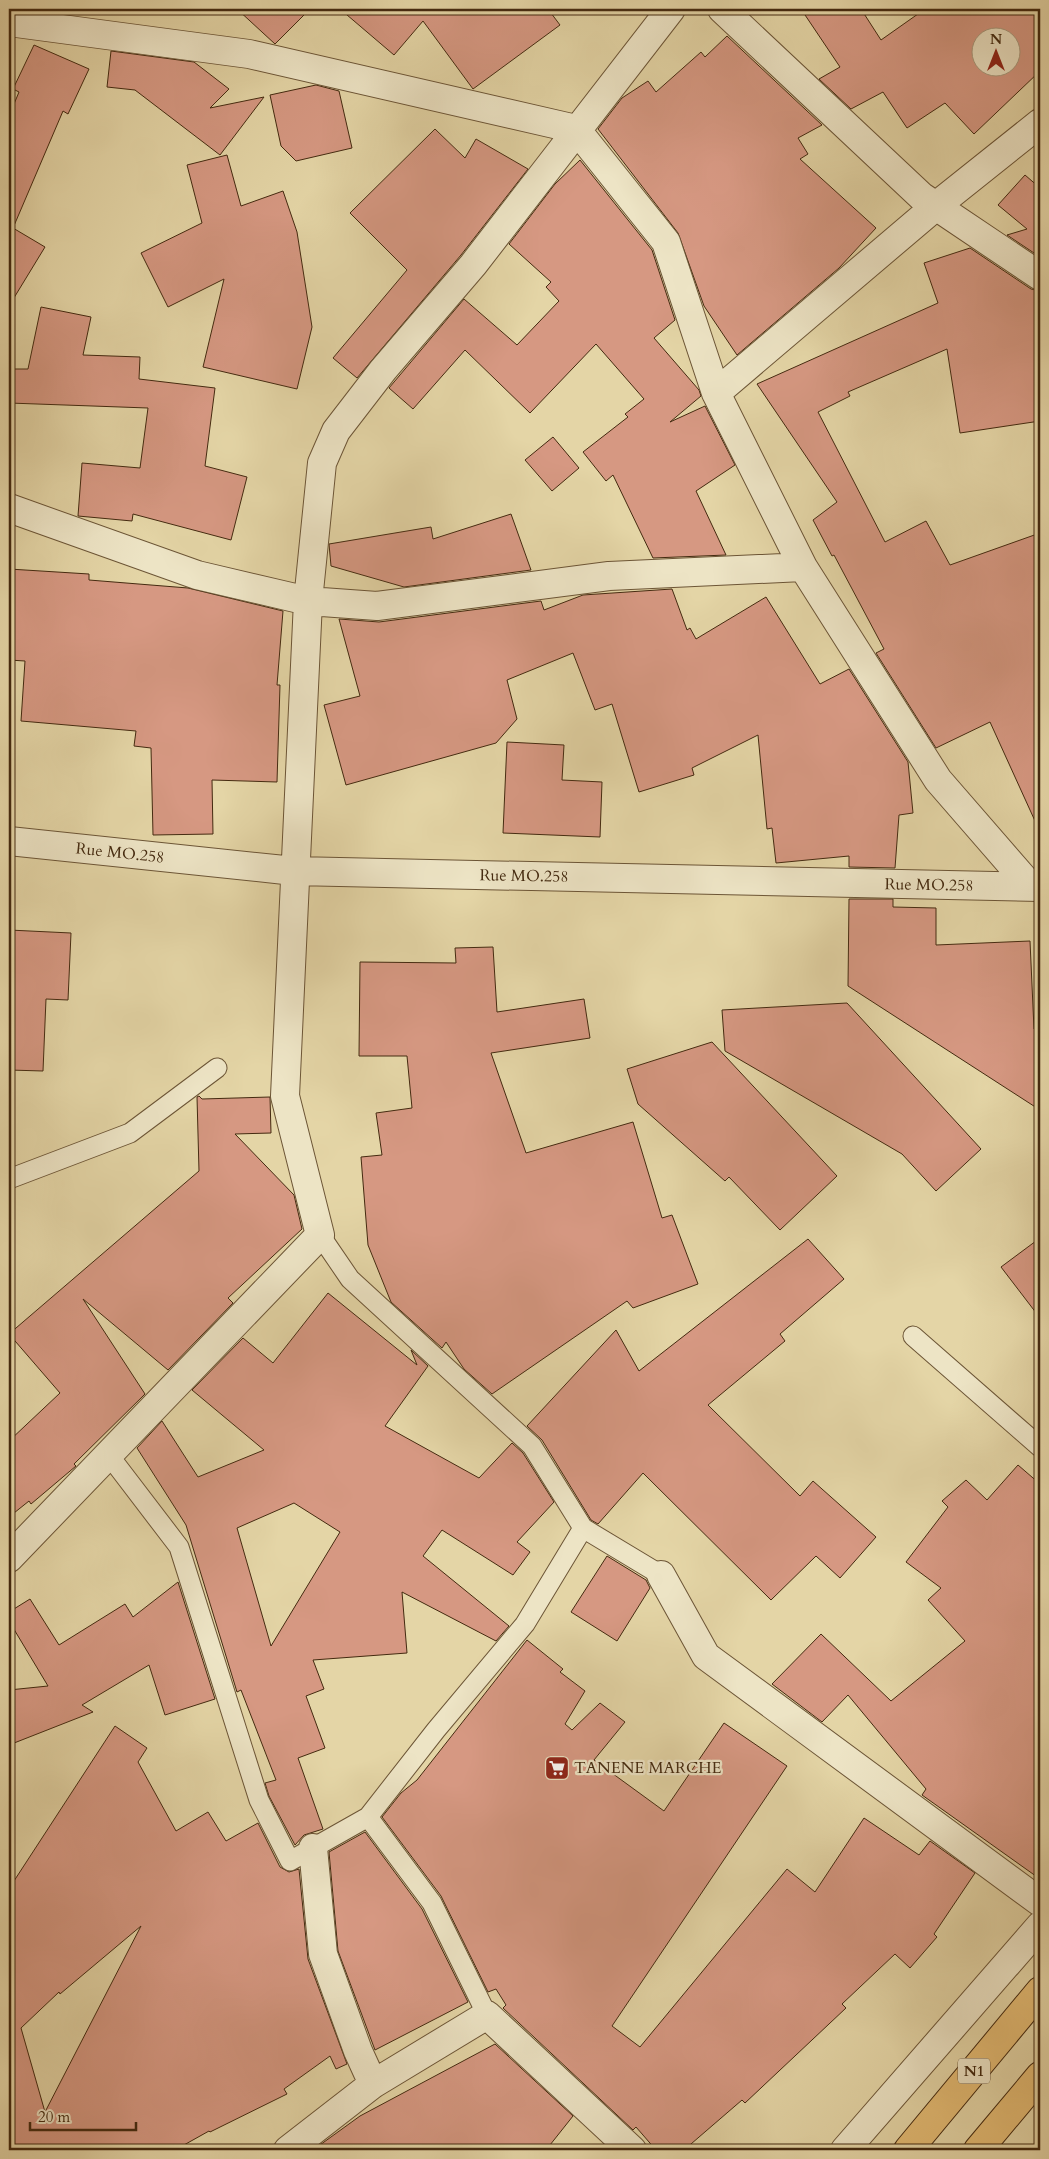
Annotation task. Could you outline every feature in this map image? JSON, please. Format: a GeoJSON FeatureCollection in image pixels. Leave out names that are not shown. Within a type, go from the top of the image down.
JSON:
{"type":"FeatureCollection","features":[{"type":"Feature","properties":{"kind":"highway","name":"N1"},"geometry":{"type":"LineString","coordinates":[[908,2150],[1040,1991]]}},
{"type":"Feature","properties":{"kind":"highway"},"geometry":{"type":"LineString","coordinates":[[978,2150],[1040,2076]]}},
{"type":"Feature","properties":{"kind":"street"},"geometry":{"type":"LineString","coordinates":[[9,1558],[320,1235],[284,1096],[308,601],[322,463],[336,431],[382,370],[473,265],[576,129],[671,9]]}},
{"type":"Feature","properties":{"kind":"street"},"geometry":{"type":"LineString","coordinates":[[722,9],[921,196],[1040,276]]}},
{"type":"Feature","properties":{"kind":"street"},"geometry":{"type":"LineString","coordinates":[[9,22],[249,54],[576,129],[666,242],[716,393],[803,566],[938,780],[1036,887]]}},
{"type":"Feature","properties":{"kind":"street"},"geometry":{"type":"LineString","coordinates":[[716,393],[936,206],[1040,123]]}},
{"type":"Feature","properties":{"kind":"street"},"geometry":{"type":"LineString","coordinates":[[9,508],[197,575],[308,601],[377,606],[609,576],[803,566]]}},
{"type":"Feature","properties":{"kind":"street","name":"Rue MO.258"},"geometry":{"type":"LineString","coordinates":[[9,841],[294,872],[1036,887]]}},
{"type":"Feature","properties":{"kind":"street"},"geometry":{"type":"LineString","coordinates":[[661,1575],[706,1656],[1040,1902]]}},
{"type":"Feature","properties":{"kind":"street"},"geometry":{"type":"LineString","coordinates":[[313,1848],[323,1954],[358,2051],[373,2084]]}},
{"type":"Feature","properties":{"kind":"street"},"geometry":{"type":"LineString","coordinates":[[844,2150],[1040,1926]]}},
{"type":"Feature","properties":{"kind":"street"},"geometry":{"type":"LineString","coordinates":[[288,2150],[373,2084],[488,2015],[632,2150]]}},
{"type":"Feature","properties":{"kind":"lane"},"geometry":{"type":"LineString","coordinates":[[9,1179],[130,1133],[218,1068]]}},
{"type":"Feature","properties":{"kind":"lane"},"geometry":{"type":"LineString","coordinates":[[320,1235],[350,1279],[532,1446],[582,1528],[661,1575]]}},
{"type":"Feature","properties":{"kind":"lane"},"geometry":{"type":"LineString","coordinates":[[913,1336],[1040,1447]]}},
{"type":"Feature","properties":{"kind":"lane"},"geometry":{"type":"LineString","coordinates":[[108,1454],[179,1547],[259,1800],[290,1862],[368,1817],[436,1730],[525,1624],[582,1528]]}},
{"type":"Feature","properties":{"kind":"lane"},"geometry":{"type":"LineString","coordinates":[[368,1817],[432,1903],[488,2015]]}},
{"type":"Feature","properties":{"kind":"building"},"geometry":{"type":"Polygon","coordinates":[[[237,9],[310,9],[275,44],[237,9]]]}},
{"type":"Feature","properties":{"kind":"building"},"geometry":{"type":"Polygon","coordinates":[[[340,9],[548,9],[560,25],[473,89],[423,21],[394,55],[340,9]]]}},
{"type":"Feature","properties":{"kind":"building"},"geometry":{"type":"Polygon","coordinates":[[[801,9],[861,9],[881,40],[925,9],[1040,9],[1040,71],[974,134],[945,103],[907,128],[883,92],[851,109],[819,79],[840,67],[801,9]]]}},
{"type":"Feature","properties":{"kind":"building"},"geometry":{"type":"Polygon","coordinates":[[[727,36],[822,125],[798,138],[808,154],[800,159],[876,228],[839,268],[737,355],[704,306],[678,233],[598,129],[622,98],[648,81],[656,92],[701,52],[705,57],[727,36]]]}},
{"type":"Feature","properties":{"kind":"building"},"geometry":{"type":"Polygon","coordinates":[[[34,45],[89,69],[68,114],[63,111],[13,228],[45,247],[9,306],[9,116],[19,92],[13,89],[34,45]]]}},
{"type":"Feature","properties":{"kind":"building"},"geometry":{"type":"Polygon","coordinates":[[[111,51],[194,62],[229,89],[210,108],[264,97],[220,155],[135,90],[107,87],[111,51]]]}},
{"type":"Feature","properties":{"kind":"building"},"geometry":{"type":"Polygon","coordinates":[[[316,85],[339,91],[352,148],[296,161],[281,146],[270,95],[316,85]]]}},
{"type":"Feature","properties":{"kind":"building"},"geometry":{"type":"Polygon","coordinates":[[[435,129],[465,158],[476,139],[528,169],[461,255],[357,378],[333,358],[407,270],[350,213],[435,129]]]}},
{"type":"Feature","properties":{"kind":"building"},"geometry":{"type":"Polygon","coordinates":[[[227,155],[241,206],[283,191],[297,232],[312,327],[297,389],[203,367],[224,279],[168,307],[141,253],[202,223],[187,165],[227,155]]]}},
{"type":"Feature","properties":{"kind":"building"},"geometry":{"type":"Polygon","coordinates":[[[580,160],[652,250],[675,320],[654,338],[699,390],[701,396],[670,422],[705,406],[735,465],[696,491],[726,555],[653,558],[613,475],[606,481],[583,452],[628,417],[625,414],[644,399],[596,344],[530,413],[465,350],[413,409],[389,388],[464,299],[517,345],[559,301],[546,287],[551,282],[509,244],[555,184],[580,160]]]}},
{"type":"Feature","properties":{"kind":"building"},"geometry":{"type":"Polygon","coordinates":[[[1025,175],[1040,188],[1040,257],[1007,235],[1027,229],[998,205],[1025,175]]]}},
{"type":"Feature","properties":{"kind":"building"},"geometry":{"type":"Polygon","coordinates":[[[970,248],[1031,289],[1040,291],[1040,421],[960,433],[947,349],[848,392],[850,396],[818,412],[885,542],[926,521],[950,565],[1040,533],[1040,832],[990,722],[936,748],[876,653],[884,649],[834,555],[832,556],[813,520],[837,502],[757,384],[938,303],[924,263],[970,248]]]}},
{"type":"Feature","properties":{"kind":"building"},"geometry":{"type":"Polygon","coordinates":[[[41,307],[91,317],[83,355],[140,357],[139,379],[215,388],[205,466],[247,477],[231,540],[133,514],[132,521],[78,516],[82,463],[140,468],[148,408],[9,403],[9,369],[28,369],[41,307]]]}},
{"type":"Feature","properties":{"kind":"building"},"geometry":{"type":"Polygon","coordinates":[[[553,437],[579,468],[552,491],[525,460],[553,437]]]}},
{"type":"Feature","properties":{"kind":"building"},"geometry":{"type":"Polygon","coordinates":[[[511,514],[531,570],[404,587],[331,566],[329,544],[431,527],[433,539],[511,514]]]}},
{"type":"Feature","properties":{"kind":"building"},"geometry":{"type":"Polygon","coordinates":[[[9,569],[89,574],[89,580],[188,588],[283,611],[277,685],[280,685],[277,782],[212,780],[213,834],[153,835],[151,748],[134,746],[136,731],[21,721],[25,661],[9,660],[9,569]]]}},
{"type":"Feature","properties":{"kind":"building"},"geometry":{"type":"Polygon","coordinates":[[[672,589],[687,630],[690,628],[696,639],[766,597],[820,684],[849,669],[908,762],[913,813],[899,815],[895,868],[849,867],[849,856],[776,863],[772,828],[767,829],[758,735],[692,768],[694,775],[639,792],[612,704],[595,710],[573,653],[507,680],[517,719],[496,743],[346,785],[324,705],[360,696],[339,619],[379,622],[541,601],[544,610],[583,595],[672,589]]]}},
{"type":"Feature","properties":{"kind":"building"},"geometry":{"type":"Polygon","coordinates":[[[507,742],[564,745],[562,780],[602,782],[600,837],[503,833],[507,742]]]}},
{"type":"Feature","properties":{"kind":"building"},"geometry":{"type":"Polygon","coordinates":[[[849,899],[893,899],[893,907],[936,908],[936,945],[1030,941],[1034,1029],[1040,1023],[1040,1110],[848,986],[849,899]]]}},
{"type":"Feature","properties":{"kind":"building"},"geometry":{"type":"Polygon","coordinates":[[[9,930],[71,933],[68,1000],[46,999],[43,1071],[9,1070],[9,930]]]}},
{"type":"Feature","properties":{"kind":"building"},"geometry":{"type":"Polygon","coordinates":[[[493,947],[497,1012],[584,999],[590,1038],[491,1053],[526,1153],[633,1122],[662,1218],[672,1215],[698,1284],[633,1308],[627,1301],[492,1394],[464,1369],[446,1342],[442,1348],[391,1302],[368,1245],[361,1157],[382,1155],[376,1113],[412,1108],[407,1056],[359,1056],[360,962],[456,963],[455,948],[493,947]]]}},
{"type":"Feature","properties":{"kind":"building"},"geometry":{"type":"Polygon","coordinates":[[[847,1003],[981,1149],[936,1191],[902,1154],[725,1051],[722,1010],[847,1003]]]}},
{"type":"Feature","properties":{"kind":"building"},"geometry":{"type":"Polygon","coordinates":[[[712,1042],[837,1176],[780,1230],[729,1177],[725,1181],[638,1104],[627,1069],[712,1042]]]}},
{"type":"Feature","properties":{"kind":"building"},"geometry":{"type":"Polygon","coordinates":[[[199,1096],[202,1099],[270,1097],[271,1133],[235,1134],[294,1195],[302,1229],[228,1298],[233,1303],[168,1370],[83,1299],[145,1394],[74,1464],[76,1466],[31,1504],[29,1501],[9,1517],[9,1441],[60,1393],[9,1334],[199,1171],[197,1097],[199,1096]]]}},
{"type":"Feature","properties":{"kind":"building"},"geometry":{"type":"Polygon","coordinates":[[[1040,1238],[1040,1318],[1001,1267],[1040,1238]]]}},
{"type":"Feature","properties":{"kind":"building"},"geometry":{"type":"Polygon","coordinates":[[[808,1239],[844,1279],[780,1334],[785,1341],[708,1405],[800,1496],[813,1481],[876,1537],[840,1578],[816,1556],[771,1600],[643,1473],[598,1524],[591,1520],[542,1440],[527,1426],[616,1330],[639,1371],[808,1239]]]}},
{"type":"Feature","properties":{"kind":"building"},"geometry":{"type":"Polygon","coordinates":[[[328,1293],[417,1365],[411,1350],[428,1366],[385,1426],[479,1478],[512,1443],[523,1453],[554,1502],[517,1542],[530,1552],[513,1575],[442,1530],[423,1556],[509,1626],[496,1641],[402,1592],[407,1653],[313,1660],[324,1689],[306,1696],[325,1748],[298,1758],[323,1829],[304,1835],[295,1845],[269,1796],[265,1783],[276,1780],[241,1690],[237,1692],[186,1525],[137,1448],[162,1421],[198,1477],[264,1450],[192,1390],[243,1338],[273,1363],[328,1293]],[[294,1503],[237,1528],[271,1646],[340,1532],[294,1503]]]}},
{"type":"Feature","properties":{"kind":"building"},"geometry":{"type":"Polygon","coordinates":[[[1018,1465],[1040,1484],[1040,1879],[922,1795],[926,1789],[848,1695],[822,1722],[772,1684],[821,1634],[891,1701],[965,1641],[928,1600],[941,1588],[906,1562],[948,1507],[942,1501],[966,1480],[987,1500],[1018,1465]]]}},
{"type":"Feature","properties":{"kind":"building"},"geometry":{"type":"Polygon","coordinates":[[[607,1556],[646,1580],[650,1588],[617,1641],[571,1612],[607,1556]]]}},
{"type":"Feature","properties":{"kind":"building"},"geometry":{"type":"Polygon","coordinates":[[[178,1582],[215,1699],[165,1715],[149,1665],[82,1705],[93,1712],[9,1745],[9,1690],[48,1686],[9,1621],[9,1612],[30,1599],[59,1645],[125,1604],[133,1617],[178,1582]]]}},
{"type":"Feature","properties":{"kind":"building"},"geometry":{"type":"Polygon","coordinates":[[[527,1640],[563,1669],[560,1672],[585,1691],[565,1724],[572,1730],[600,1703],[625,1722],[594,1760],[664,1811],[724,1723],[787,1766],[612,2026],[640,2047],[787,1869],[815,1892],[864,1818],[919,1855],[930,1841],[975,1873],[934,1934],[937,1937],[910,1968],[895,1954],[842,2004],[846,2008],[745,2103],[742,2100],[684,2150],[656,2150],[636,2127],[633,2130],[503,2008],[506,2005],[496,1989],[488,1992],[441,1896],[382,1817],[401,1793],[417,1780],[527,1640]]]}},
{"type":"Feature","properties":{"kind":"building"},"geometry":{"type":"Polygon","coordinates":[[[115,1726],[147,1748],[138,1762],[176,1831],[208,1812],[226,1841],[258,1823],[280,1867],[289,1872],[299,1869],[308,1959],[347,2064],[336,2069],[330,2056],[284,2089],[287,2094],[209,2131],[175,2150],[9,2150],[9,1884],[12,1884],[115,1726]],[[141,1926],[60,1994],[59,1992],[21,2028],[45,2112],[141,1926]]]}},
{"type":"Feature","properties":{"kind":"building"},"geometry":{"type":"Polygon","coordinates":[[[365,1832],[422,1909],[468,2002],[375,2050],[338,1951],[329,1852],[365,1832]]]}},
{"type":"Feature","properties":{"kind":"building"},"geometry":{"type":"Polygon","coordinates":[[[495,2044],[573,2116],[546,2150],[313,2150],[360,2116],[495,2044]]]}},
{"type":"Feature","properties":{"kind":"place","name":"TANENE MARCHE"},"geometry":{"type":"Point","coordinates":[557,1768]}}]}
